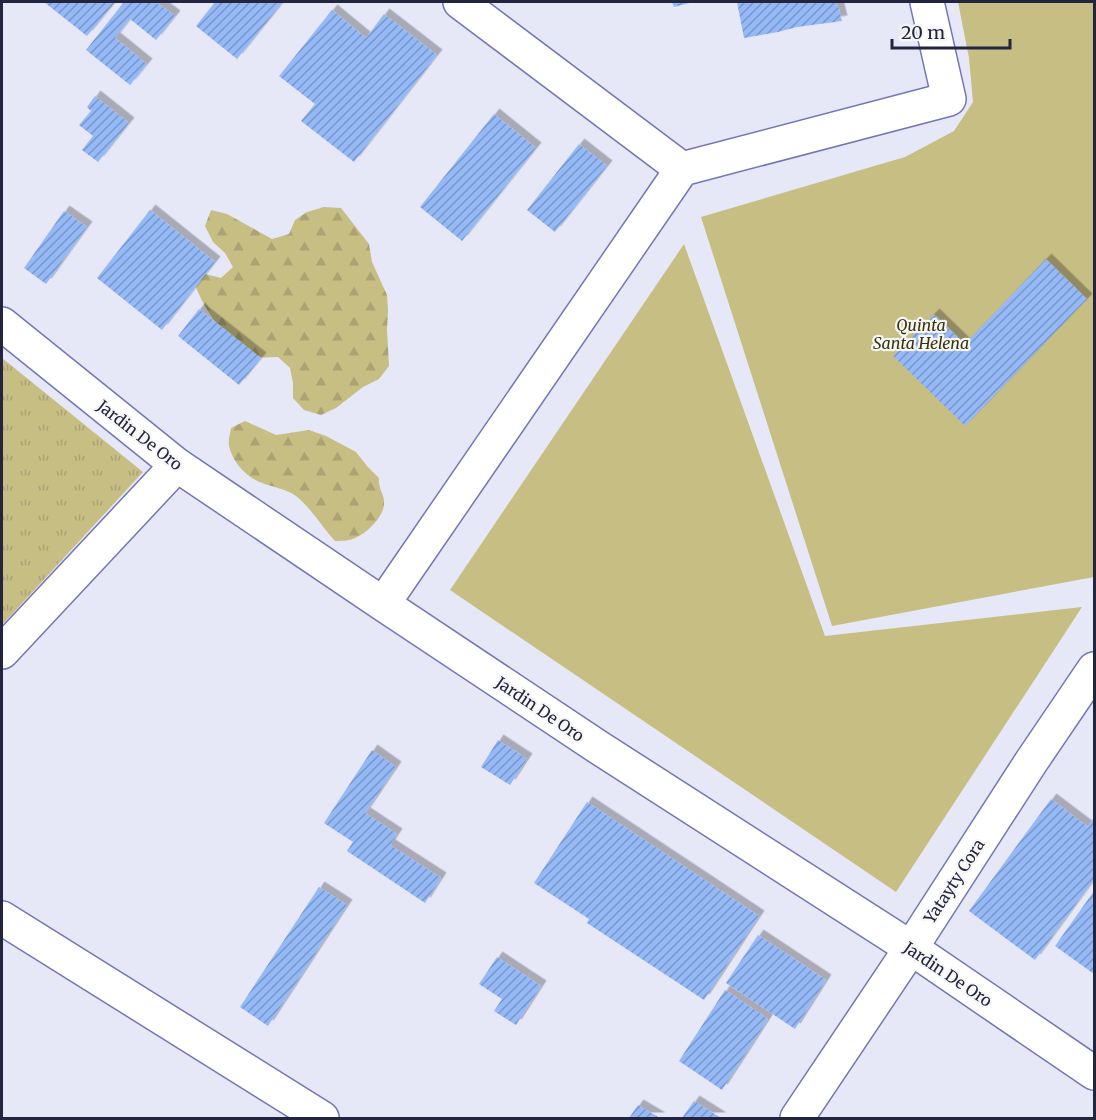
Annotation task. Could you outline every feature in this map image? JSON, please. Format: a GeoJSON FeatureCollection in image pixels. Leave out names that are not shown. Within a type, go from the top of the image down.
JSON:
{"type":"FeatureCollection","features":[{"type":"Feature","properties":{"kind":"street"},"geometry":{"type":"LineString","coordinates":[[460,2],[682,169]]}},
{"type":"Feature","properties":{"kind":"street"},"geometry":{"type":"LineString","coordinates":[[383,604],[682,169],[949,99],[927,2]]}},
{"type":"Feature","properties":{"kind":"street","name":"Jardin De Oro"},"geometry":{"type":"LineString","coordinates":[[2,324],[177,465],[598,747],[911,948],[1095,1073]]}},
{"type":"Feature","properties":{"kind":"street"},"geometry":{"type":"LineString","coordinates":[[2,652],[177,465]]}},
{"type":"Feature","properties":{"kind":"street","name":"Yatayty Cora"},"geometry":{"type":"LineString","coordinates":[[797,1119],[1031,762],[1095,669]]}},
{"type":"Feature","properties":{"kind":"street"},"geometry":{"type":"LineString","coordinates":[[2,918],[322,1119]]}},
{"type":"Feature","properties":{"kind":"green space","name":"Quinta Santa Helena"},"geometry":{"type":"Polygon","coordinates":[[[958,2],[1094,2],[1094,577],[832,626],[701,217],[905,157],[954,131],[973,102],[969,58],[958,2]]]}},
{"type":"Feature","properties":{"kind":"green space"},"geometry":{"type":"Polygon","coordinates":[[[324,207],[341,208],[369,244],[372,262],[387,295],[389,366],[379,379],[363,387],[336,408],[321,415],[304,410],[293,398],[290,368],[278,357],[258,357],[248,353],[229,338],[212,318],[196,287],[205,274],[221,278],[233,267],[225,253],[213,242],[205,226],[211,210],[227,214],[272,239],[289,234],[295,220],[307,212],[324,207]]]}},
{"type":"Feature","properties":{"kind":"green space"},"geometry":{"type":"Polygon","coordinates":[[[684,244],[825,636],[1082,607],[896,892],[450,590],[684,244]]]}},
{"type":"Feature","properties":{"kind":"green space"},"geometry":{"type":"Polygon","coordinates":[[[2,358],[143,472],[2,625],[2,358]]]}},
{"type":"Feature","properties":{"kind":"green space"},"geometry":{"type":"Polygon","coordinates":[[[245,421],[276,435],[309,430],[356,452],[379,478],[384,502],[382,513],[360,536],[345,541],[335,541],[296,496],[256,480],[237,464],[229,446],[231,428],[245,421]]]}},
{"type":"Feature","properties":{"kind":"building"},"geometry":{"type":"Polygon","coordinates":[[[44,2],[115,2],[87,36],[44,2]]]}},
{"type":"Feature","properties":{"kind":"building"},"geometry":{"type":"Polygon","coordinates":[[[124,2],[156,2],[175,16],[156,40],[130,19],[115,38],[147,64],[130,85],[86,50],[124,2]]]}},
{"type":"Feature","properties":{"kind":"building"},"geometry":{"type":"Polygon","coordinates":[[[215,2],[283,2],[237,59],[196,26],[215,2]]]}},
{"type":"Feature","properties":{"kind":"building"},"geometry":{"type":"Polygon","coordinates":[[[672,2],[693,2],[674,7],[672,2]]]}},
{"type":"Feature","properties":{"kind":"building"},"geometry":{"type":"Polygon","coordinates":[[[737,2],[835,2],[842,21],[744,38],[737,2]]]}},
{"type":"Feature","properties":{"kind":"building"},"geometry":{"type":"Polygon","coordinates":[[[332,10],[366,38],[384,14],[437,55],[354,162],[301,121],[315,104],[279,76],[332,10]]]}},
{"type":"Feature","properties":{"kind":"building"},"geometry":{"type":"Polygon","coordinates":[[[95,96],[129,123],[98,162],[82,150],[93,136],[79,125],[91,111],[87,107],[95,96]]]}},
{"type":"Feature","properties":{"kind":"building"},"geometry":{"type":"Polygon","coordinates":[[[494,114],[536,148],[462,241],[420,207],[494,114]]]}},
{"type":"Feature","properties":{"kind":"building"},"geometry":{"type":"Polygon","coordinates":[[[579,144],[607,166],[555,232],[527,210],[579,144]]]}},
{"type":"Feature","properties":{"kind":"building"},"geometry":{"type":"Polygon","coordinates":[[[150,210],[215,262],[162,330],[97,278],[150,210]]]}},
{"type":"Feature","properties":{"kind":"building"},"geometry":{"type":"Polygon","coordinates":[[[64,211],[87,227],[46,284],[24,268],[64,211]]]}},
{"type":"Feature","properties":{"kind":"building"},"geometry":{"type":"Polygon","coordinates":[[[1046,259],[1087,299],[965,426],[893,356],[934,314],[965,344],[1046,259]]]}},
{"type":"Feature","properties":{"kind":"building"},"geometry":{"type":"Polygon","coordinates":[[[199,309],[261,358],[239,385],[178,336],[199,309]]]}},
{"type":"Feature","properties":{"kind":"building"},"geometry":{"type":"Polygon","coordinates":[[[498,740],[527,759],[510,785],[481,767],[498,740]]]}},
{"type":"Feature","properties":{"kind":"building"},"geometry":{"type":"Polygon","coordinates":[[[372,750],[396,767],[365,813],[397,834],[390,845],[441,878],[425,903],[347,851],[353,842],[324,823],[372,750]]]}},
{"type":"Feature","properties":{"kind":"building"},"geometry":{"type":"Polygon","coordinates":[[[1051,799],[1088,827],[1094,817],[1094,879],[1035,960],[969,911],[1051,799]]]}},
{"type":"Feature","properties":{"kind":"building"},"geometry":{"type":"Polygon","coordinates":[[[587,802],[759,916],[704,1000],[587,923],[589,919],[534,883],[587,802]]]}},
{"type":"Feature","properties":{"kind":"building"},"geometry":{"type":"Polygon","coordinates":[[[319,887],[347,905],[268,1026],[240,1007],[319,887]]]}},
{"type":"Feature","properties":{"kind":"building"},"geometry":{"type":"Polygon","coordinates":[[[1094,891],[1094,974],[1055,946],[1094,891]]]}},
{"type":"Feature","properties":{"kind":"building"},"geometry":{"type":"Polygon","coordinates":[[[758,935],[826,980],[795,1029],[726,983],[758,935]]]}},
{"type":"Feature","properties":{"kind":"building"},"geometry":{"type":"Polygon","coordinates":[[[497,957],[541,986],[516,1025],[494,1011],[502,999],[479,984],[497,957]]]}},
{"type":"Feature","properties":{"kind":"building"},"geometry":{"type":"Polygon","coordinates":[[[725,990],[768,1019],[722,1090],[679,1061],[725,990]]]}},
{"type":"Feature","properties":{"kind":"building"},"geometry":{"type":"Polygon","coordinates":[[[694,1101],[721,1118],[682,1118],[694,1101]]]}},
{"type":"Feature","properties":{"kind":"building"},"geometry":{"type":"Polygon","coordinates":[[[638,1105],[660,1118],[629,1118],[638,1105]]]}}]}
